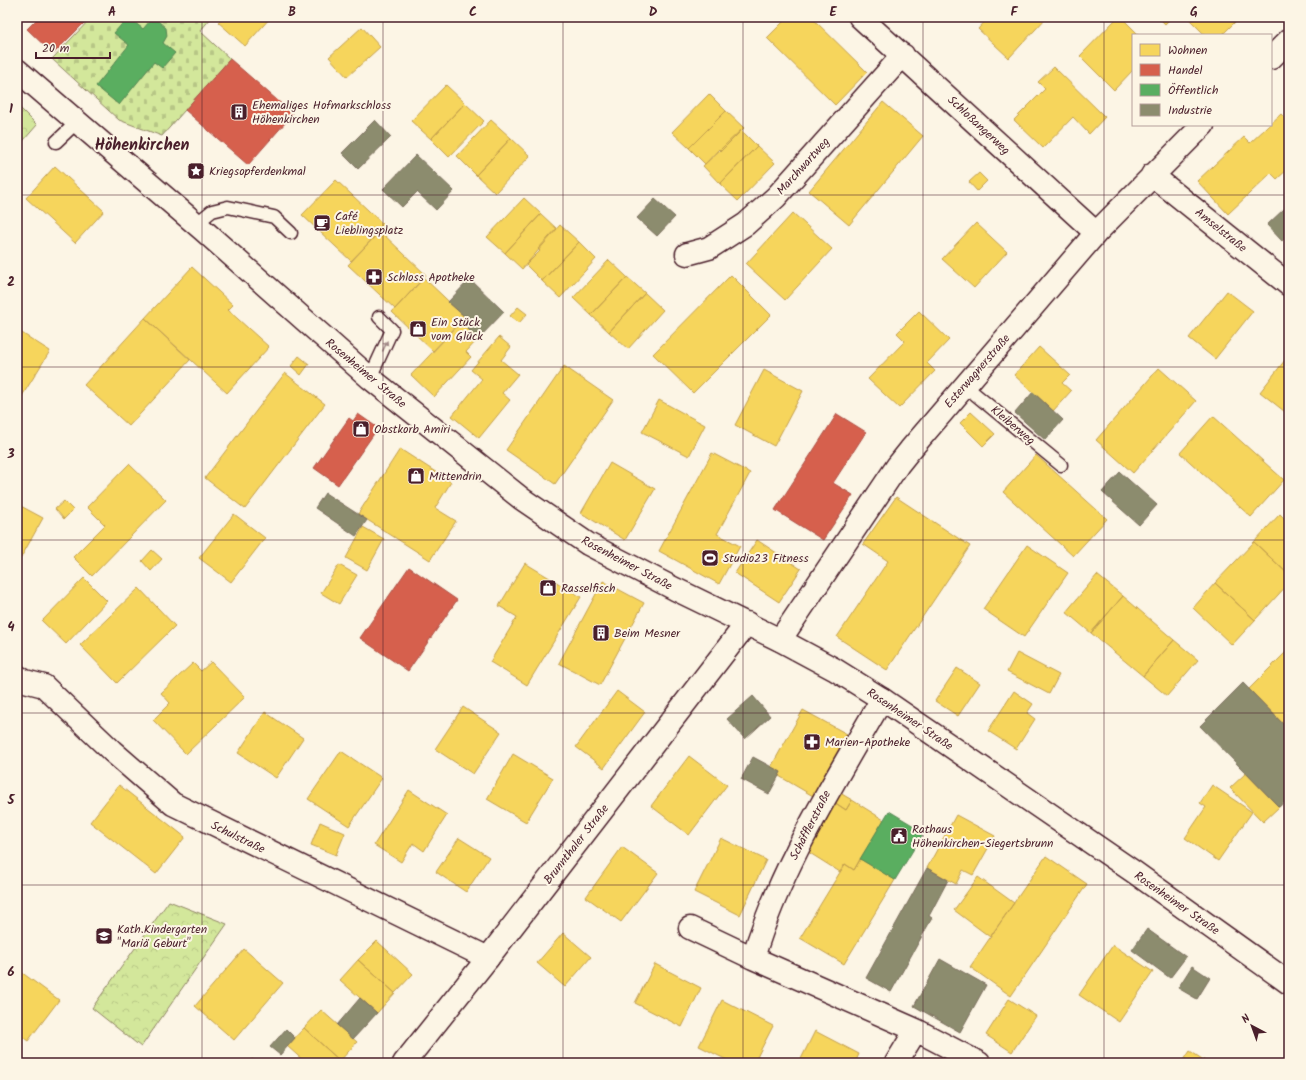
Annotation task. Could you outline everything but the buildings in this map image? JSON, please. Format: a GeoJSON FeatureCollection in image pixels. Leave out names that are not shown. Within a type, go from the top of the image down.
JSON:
{"type":"FeatureCollection","features":[{"type":"Feature","properties":{"kind":"street","name":"Schloßangerweg"},"geometry":{"type":"LineString","coordinates":[[860,17],[1096,233]]}},
{"type":"Feature","properties":{"kind":"street"},"geometry":{"type":"LineString","coordinates":[[1272,57],[1289,40]]}},
{"type":"Feature","properties":{"kind":"street","name":"Marchwartweg"},"geometry":{"type":"LineString","coordinates":[[687,254],[709,248],[746,224],[776,197],[903,55]]}},
{"type":"Feature","properties":{"kind":"street","name":"Rosenheimer Straße"},"geometry":{"type":"LineString","coordinates":[[17,70],[78,121],[370,378],[522,499],[588,544],[675,589],[780,640],[834,669],[882,699],[1102,850],[1289,983]]}},
{"type":"Feature","properties":{"kind":"street","name":"Esterwagnerstraße"},"geometry":{"type":"LineString","coordinates":[[780,640],[898,465],[964,385],[1096,233],[1202,126]]}},
{"type":"Feature","properties":{"kind":"street","name":"Amselstraße"},"geometry":{"type":"LineString","coordinates":[[1152,175],[1289,284]]}},
{"type":"Feature","properties":{"kind":"street","name":"Brunnthaler Straße"},"geometry":{"type":"LineString","coordinates":[[404,1063],[488,958],[747,623]]}},
{"type":"Feature","properties":{"kind":"street","name":"Schulstraße"},"geometry":{"type":"LineString","coordinates":[[17,676],[25,681],[44,686],[112,751],[173,804],[488,958]]}},
{"type":"Feature","properties":{"kind":"street","name":"Schäfflerstraße"},"geometry":{"type":"LineString","coordinates":[[752,958],[762,926],[798,846],[832,783],[882,699]]}},
{"type":"Feature","properties":{"kind":"street"},"geometry":{"type":"LineString","coordinates":[[690,928],[752,958],[916,1030],[979,1063]]}},
{"type":"Feature","properties":{"kind":"street"},"geometry":{"type":"LineString","coordinates":[[896,1063],[916,1030]]}},
{"type":"Feature","properties":{"kind":"lane"},"geometry":{"type":"LineString","coordinates":[[56,142],[78,121]]}},
{"type":"Feature","properties":{"kind":"lane"},"geometry":{"type":"LineString","coordinates":[[196,224],[212,211],[228,208],[274,217],[287,230]]}},
{"type":"Feature","properties":{"kind":"lane"},"geometry":{"type":"LineString","coordinates":[[370,378],[392,330],[379,317]]}},
{"type":"Feature","properties":{"kind":"lane","name":"Kleiberweg"},"geometry":{"type":"LineString","coordinates":[[964,385],[1061,465]]}},
{"type":"Feature","properties":{"kind":"green space"},"geometry":{"type":"Polygon","coordinates":[[[92,17],[212,17],[200,31],[230,59],[162,136],[119,120],[52,59],[92,17]]]}},
{"type":"Feature","properties":{"kind":"green space"},"geometry":{"type":"Polygon","coordinates":[[[17,105],[37,125],[17,148],[17,105]]]}},
{"type":"Feature","properties":{"kind":"green space"},"geometry":{"type":"Polygon","coordinates":[[[169,901],[227,924],[141,1047],[92,1008],[169,901]]]}},
{"type":"Feature","properties":{"kind":"place","name":"Ehemaliges Hofmarkschloss Höhenkirchen"},"geometry":{"type":"Point","coordinates":[239,112]}},
{"type":"Feature","properties":{"kind":"place","name":"Kriegsopferdenkmal"},"geometry":{"type":"Point","coordinates":[196,171]}},
{"type":"Feature","properties":{"kind":"place","name":"Café Lieblingsplatz"},"geometry":{"type":"Point","coordinates":[322,223]}},
{"type":"Feature","properties":{"kind":"place","name":"Schloss Apotheke"},"geometry":{"type":"Point","coordinates":[374,277]}},
{"type":"Feature","properties":{"kind":"place","name":"Ein Stück vom Glück"},"geometry":{"type":"Point","coordinates":[418,329]}},
{"type":"Feature","properties":{"kind":"place","name":"Obstkorb Amiri"},"geometry":{"type":"Point","coordinates":[361,429]}},
{"type":"Feature","properties":{"kind":"place","name":"Mittendrin"},"geometry":{"type":"Point","coordinates":[416,476]}},
{"type":"Feature","properties":{"kind":"place","name":"Studio23 Fitness"},"geometry":{"type":"Point","coordinates":[710,558]}},
{"type":"Feature","properties":{"kind":"place","name":"Rasselfisch"},"geometry":{"type":"Point","coordinates":[548,588]}},
{"type":"Feature","properties":{"kind":"place","name":"Beim Mesner"},"geometry":{"type":"Point","coordinates":[601,633]}},
{"type":"Feature","properties":{"kind":"place","name":"Marien-Apotheke"},"geometry":{"type":"Point","coordinates":[812,742]}},
{"type":"Feature","properties":{"kind":"place","name":"Rathaus Höhenkirchen-Siegertsbrunn"},"geometry":{"type":"Point","coordinates":[899,836]}},
{"type":"Feature","properties":{"kind":"place","name":"Kath.Kindergarten \"Mariä Geburt\""},"geometry":{"type":"Point","coordinates":[104,936]}},
{"type":"Feature","properties":{"kind":"district","name":"Höhenkirchen"},"geometry":{"type":"Point","coordinates":[142,144]}}]}
